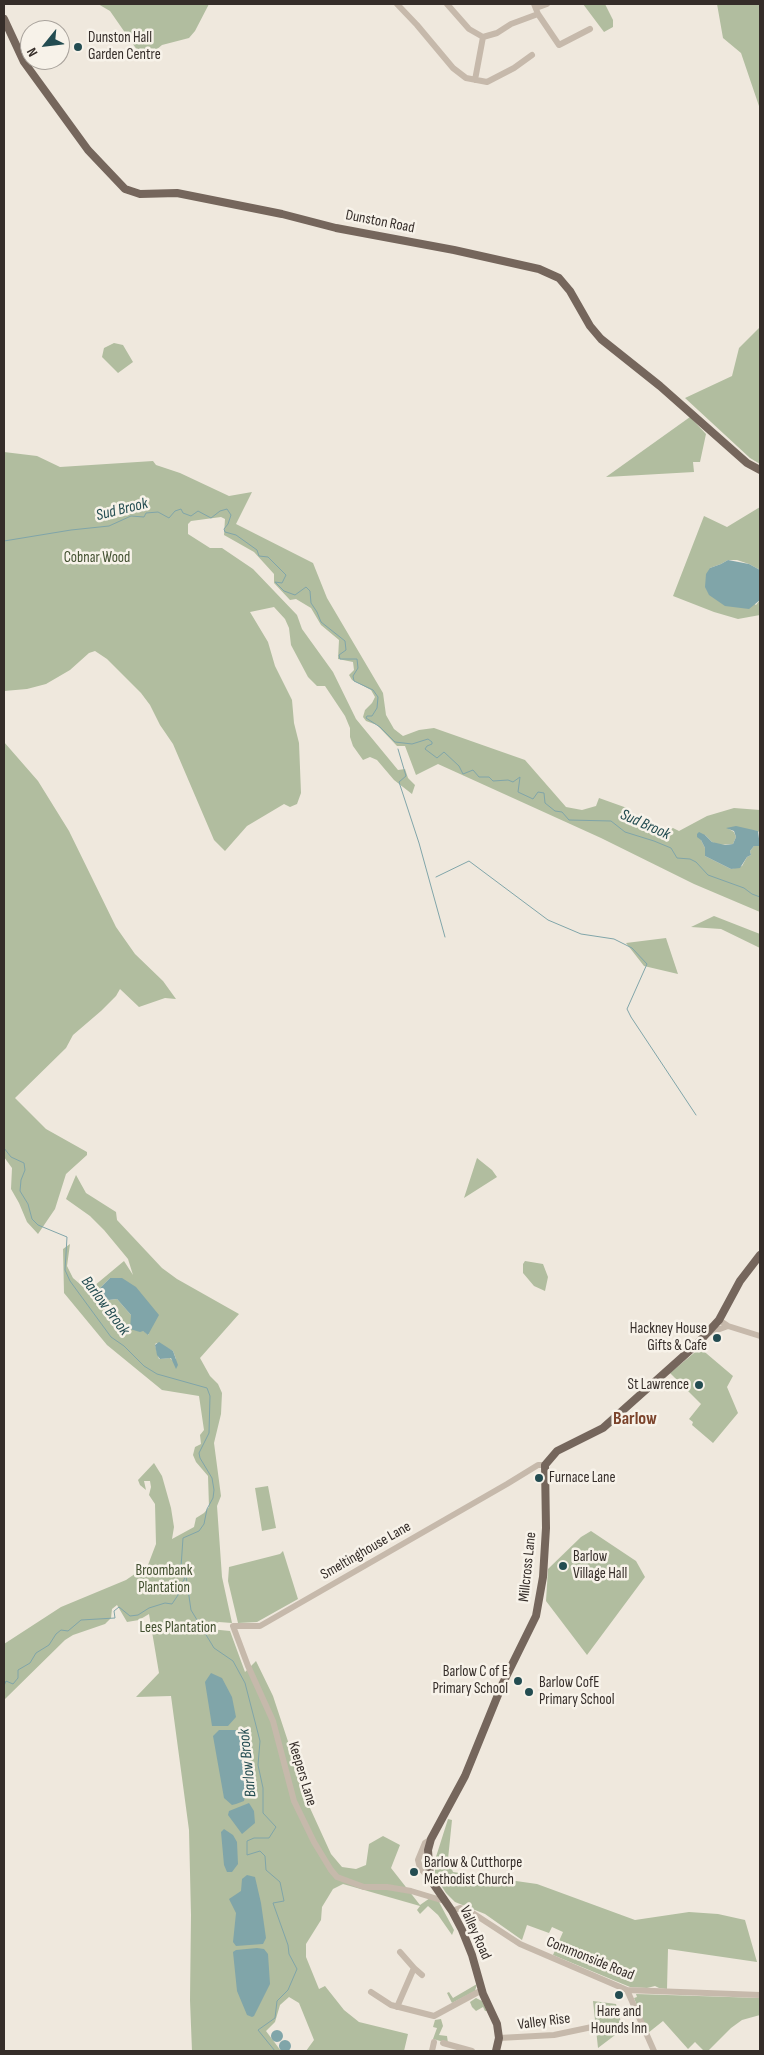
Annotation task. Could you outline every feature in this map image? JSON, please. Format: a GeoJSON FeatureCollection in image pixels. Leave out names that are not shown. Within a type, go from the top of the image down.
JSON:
{"type":"FeatureCollection","features":[{"type":"Feature","properties":{"kind":"main road","name":"Dunston Road"},"geometry":{"type":"LineString","coordinates":[[4,19],[24,62],[88,150],[125,189],[140,194],[177,193],[282,214],[336,228],[510,263],[538,270],[559,278],[570,290],[590,326],[601,339],[660,386],[747,463],[760,470]]}},
{"type":"Feature","properties":{"kind":"main road"},"geometry":{"type":"LineString","coordinates":[[545,1465],[557,1451],[603,1428],[706,1334],[719,1320],[740,1281],[760,1255]]}},
{"type":"Feature","properties":{"kind":"main road","name":"Millcross Lane"},"geometry":{"type":"LineString","coordinates":[[465,1776],[502,1685],[531,1628],[538,1608],[543,1577],[546,1528],[545,1465]]}},
{"type":"Feature","properties":{"kind":"main road","name":"Valley Road"},"geometry":{"type":"LineString","coordinates":[[465,1776],[431,1839],[428,1863],[430,1879],[452,1911],[472,1955],[482,1990],[497,2024],[499,2038],[496,2051]]}},
{"type":"Feature","properties":{"kind":"street"},"geometry":{"type":"LineString","coordinates":[[447,4],[469,29],[483,37],[497,33],[546,4]]}},
{"type":"Feature","properties":{"kind":"street"},"geometry":{"type":"LineString","coordinates":[[400,5],[454,68],[466,78],[487,82],[514,68],[532,55]]}},
{"type":"Feature","properties":{"kind":"street"},"geometry":{"type":"LineString","coordinates":[[536,9],[559,45],[590,29]]}},
{"type":"Feature","properties":{"kind":"street"},"geometry":{"type":"LineString","coordinates":[[475,80],[483,37]]}},
{"type":"Feature","properties":{"kind":"street"},"geometry":{"type":"LineString","coordinates":[[719,1320],[728,1326],[760,1336]]}},
{"type":"Feature","properties":{"kind":"street"},"geometry":{"type":"LineString","coordinates":[[706,1334],[728,1326]]}},
{"type":"Feature","properties":{"kind":"street","name":"Smeltinghouse Lane"},"geometry":{"type":"LineString","coordinates":[[233,1626],[260,1626],[507,1484],[538,1464],[545,1465]]}},
{"type":"Feature","properties":{"kind":"street","name":"Keepers Lane"},"geometry":{"type":"LineString","coordinates":[[233,1626],[248,1666],[273,1721],[294,1801],[314,1842],[331,1870],[337,1877],[364,1888],[387,1887],[411,1891],[441,1900],[444,1898]]}},
{"type":"Feature","properties":{"kind":"street","name":"Commonside Road"},"geometry":{"type":"LineString","coordinates":[[452,1911],[460,1908],[468,1910],[520,1944],[628,1990],[760,1995]]}},
{"type":"Feature","properties":{"kind":"street"},"geometry":{"type":"LineString","coordinates":[[400,1952],[422,1975]]}},
{"type":"Feature","properties":{"kind":"street"},"geometry":{"type":"LineString","coordinates":[[397,2007],[414,1968]]}},
{"type":"Feature","properties":{"kind":"street"},"geometry":{"type":"LineString","coordinates":[[371,1992],[382,2001],[397,2007],[434,2016],[482,1990]]}},
{"type":"Feature","properties":{"kind":"street"},"geometry":{"type":"LineString","coordinates":[[628,1990],[654,2051]]}},
{"type":"Feature","properties":{"kind":"street","name":"Valley Rise"},"geometry":{"type":"LineString","coordinates":[[499,2038],[554,2035],[592,2027]]}},
{"type":"Feature","properties":{"kind":"street"},"geometry":{"type":"LineString","coordinates":[[432,2051],[434,2042]]}},
{"type":"Feature","properties":{"kind":"street"},"geometry":{"type":"LineString","coordinates":[[443,2043],[472,2051]]}},
{"type":"Feature","properties":{"kind":"green space"},"geometry":{"type":"Polygon","coordinates":[[[98,4],[209,4],[195,31],[189,38],[162,45],[144,60],[110,11],[98,4]]]}},
{"type":"Feature","properties":{"kind":"green space"},"geometry":{"type":"Polygon","coordinates":[[[583,4],[605,4],[613,20],[613,27],[604,32],[583,4]]]}},
{"type":"Feature","properties":{"kind":"green space"},"geometry":{"type":"Polygon","coordinates":[[[717,4],[760,4],[760,109],[741,53],[723,38],[717,4]]]}},
{"type":"Feature","properties":{"kind":"green space"},"geometry":{"type":"Polygon","coordinates":[[[760,327],[760,464],[750,458],[685,398],[732,376],[739,348],[760,327]]]}},
{"type":"Feature","properties":{"kind":"green space"},"geometry":{"type":"Polygon","coordinates":[[[114,343],[123,345],[133,362],[118,373],[102,357],[104,348],[114,343]]]}},
{"type":"Feature","properties":{"kind":"green space"},"geometry":{"type":"Polygon","coordinates":[[[690,417],[706,434],[700,462],[693,462],[694,472],[606,477],[690,417]]]}},
{"type":"Feature","properties":{"kind":"green space","name":"Cobnar Wood"},"geometry":{"type":"Polygon","coordinates":[[[4,452],[37,456],[60,467],[153,461],[156,465],[180,473],[229,496],[252,492],[236,524],[313,563],[327,598],[383,693],[386,715],[394,729],[403,736],[419,730],[434,728],[525,760],[566,807],[582,810],[596,806],[599,798],[627,808],[637,819],[664,832],[673,828],[679,831],[707,816],[734,808],[760,810],[760,834],[758,831],[729,829],[734,832],[736,837],[733,844],[719,845],[712,842],[705,835],[701,840],[705,848],[705,856],[731,869],[742,866],[747,857],[751,855],[750,851],[754,846],[760,846],[760,912],[694,884],[601,838],[438,764],[416,775],[405,746],[397,746],[377,725],[366,721],[363,717],[365,710],[375,697],[371,690],[352,680],[349,675],[354,670],[353,662],[338,659],[339,640],[321,625],[311,608],[296,599],[290,600],[274,583],[274,574],[254,552],[224,535],[225,519],[221,517],[191,521],[188,524],[188,534],[210,548],[222,548],[253,569],[297,615],[302,629],[333,672],[356,719],[398,770],[405,769],[408,778],[415,785],[412,794],[394,780],[377,760],[370,757],[363,760],[353,746],[350,728],[345,716],[325,686],[317,686],[308,677],[291,645],[289,628],[285,619],[274,607],[250,612],[268,642],[275,666],[292,700],[294,723],[299,743],[301,793],[297,804],[290,807],[284,804],[247,826],[225,851],[214,840],[173,744],[160,725],[150,705],[141,693],[107,659],[95,651],[89,653],[70,670],[46,684],[27,689],[4,691],[4,452]]]}},
{"type":"Feature","properties":{"kind":"green space"},"geometry":{"type":"Polygon","coordinates":[[[760,507],[760,570],[737,560],[728,560],[710,568],[756,605],[760,600],[760,615],[738,619],[673,596],[704,516],[727,527],[760,507]]]}},
{"type":"Feature","properties":{"kind":"green space"},"geometry":{"type":"Polygon","coordinates":[[[4,742],[38,781],[69,831],[116,927],[135,954],[163,981],[176,999],[165,998],[139,1007],[120,989],[116,996],[101,1011],[73,1035],[66,1048],[15,1098],[46,1129],[87,1152],[87,1155],[66,1174],[55,1209],[38,1234],[27,1222],[11,1189],[12,1168],[4,1157],[4,742]]]}},
{"type":"Feature","properties":{"kind":"green space"},"geometry":{"type":"Polygon","coordinates":[[[714,916],[760,934],[760,948],[721,929],[691,927],[714,916]]]}},
{"type":"Feature","properties":{"kind":"green space"},"geometry":{"type":"Polygon","coordinates":[[[666,938],[678,974],[644,966],[626,943],[666,938]]]}},
{"type":"Feature","properties":{"kind":"green space"},"geometry":{"type":"Polygon","coordinates":[[[477,1158],[492,1170],[497,1177],[464,1198],[477,1158]]]}},
{"type":"Feature","properties":{"kind":"green space"},"geometry":{"type":"Polygon","coordinates":[[[76,1175],[86,1193],[116,1212],[117,1220],[162,1268],[177,1279],[239,1314],[200,1358],[222,1393],[221,1414],[214,1443],[221,1496],[217,1506],[222,1577],[232,1623],[219,1622],[209,1626],[210,1629],[230,1631],[245,1672],[256,1661],[273,1696],[310,1808],[331,1854],[342,1867],[356,1869],[366,1865],[369,1844],[383,1836],[400,1845],[391,1868],[420,1905],[430,1898],[439,1902],[454,1930],[452,1935],[438,1915],[428,1906],[420,1914],[417,1910],[420,1906],[343,1884],[333,1889],[322,1907],[321,1920],[306,1944],[306,1957],[319,1989],[325,1986],[344,2010],[359,2022],[408,2034],[404,2051],[306,2051],[314,2040],[299,2003],[289,1997],[280,2005],[275,2022],[266,2031],[281,2051],[192,2051],[189,1830],[171,1696],[136,1697],[159,1673],[149,1614],[139,1620],[127,1622],[117,1605],[112,1609],[111,1618],[105,1624],[73,1635],[65,1640],[4,1700],[4,1644],[61,1607],[126,1580],[148,1565],[156,1544],[155,1504],[149,1495],[150,1481],[144,1481],[146,1490],[140,1485],[138,1480],[154,1463],[162,1476],[171,1508],[174,1527],[172,1539],[194,1527],[196,1518],[209,1507],[208,1476],[196,1462],[193,1455],[195,1447],[201,1444],[200,1435],[204,1430],[199,1396],[162,1390],[107,1345],[64,1293],[63,1249],[70,1244],[67,1266],[73,1278],[88,1291],[124,1261],[133,1275],[128,1259],[104,1230],[90,1216],[66,1199],[76,1175]],[[110,1278],[98,1290],[100,1296],[109,1300],[117,1299],[131,1315],[132,1323],[149,1335],[110,1278]],[[156,1343],[159,1359],[170,1358],[173,1361],[176,1359],[173,1351],[156,1343]]]}},
{"type":"Feature","properties":{"kind":"green space"},"geometry":{"type":"Polygon","coordinates":[[[525,1261],[543,1264],[548,1277],[545,1291],[534,1286],[523,1273],[525,1261]]]}},
{"type":"Feature","properties":{"kind":"green space"},"geometry":{"type":"Polygon","coordinates":[[[700,1348],[733,1376],[727,1387],[738,1413],[713,1443],[692,1425],[693,1422],[689,1419],[701,1404],[670,1373],[700,1348]]]}},
{"type":"Feature","properties":{"kind":"green space"},"geometry":{"type":"Polygon","coordinates":[[[268,1486],[276,1528],[262,1531],[255,1488],[268,1486]]]}},
{"type":"Feature","properties":{"kind":"green space"},"geometry":{"type":"Polygon","coordinates":[[[591,1531],[636,1561],[645,1577],[587,1655],[546,1601],[548,1569],[581,1537],[591,1531]]]}},
{"type":"Feature","properties":{"kind":"green space"},"geometry":{"type":"Polygon","coordinates":[[[283,1551],[298,1599],[257,1622],[238,1623],[228,1581],[229,1567],[280,1554],[283,1551]]]}},
{"type":"Feature","properties":{"kind":"green space"},"geometry":{"type":"Polygon","coordinates":[[[448,1819],[452,1820],[448,1859],[453,1872],[537,1884],[635,1920],[689,1912],[718,1914],[745,1920],[757,1962],[668,1949],[667,1989],[655,1986],[647,1988],[630,1987],[553,1955],[563,1932],[552,1927],[549,1933],[527,1925],[522,1940],[485,1914],[455,1902],[446,1893],[435,1876],[435,1860],[448,1819]]]}},
{"type":"Feature","properties":{"kind":"green space"},"geometry":{"type":"Polygon","coordinates":[[[477,1984],[475,1991],[452,2003],[447,1993],[449,1992],[453,1998],[477,1984]]]}},
{"type":"Feature","properties":{"kind":"green space"},"geometry":{"type":"Polygon","coordinates":[[[636,1994],[760,1998],[760,2015],[742,2020],[708,2051],[704,2051],[695,2042],[688,2049],[663,2021],[648,2033],[634,1998],[637,1997],[636,1994]]]}},
{"type":"Feature","properties":{"kind":"green space"},"geometry":{"type":"Polygon","coordinates":[[[476,1998],[482,2001],[487,2011],[483,2007],[476,2011],[472,2007],[470,2002],[476,1998]]]}},
{"type":"Feature","properties":{"kind":"green space"},"geometry":{"type":"Polygon","coordinates":[[[593,2001],[616,2004],[623,2029],[598,2048],[593,2001]]]}},
{"type":"Feature","properties":{"kind":"green space"},"geometry":{"type":"Polygon","coordinates":[[[441,2019],[443,2026],[439,2035],[447,2036],[448,2043],[433,2039],[437,2028],[433,2027],[435,2020],[441,2019]]]}},
{"type":"Feature","properties":{"kind":"water"},"geometry":{"type":"Polygon","coordinates":[[[728,560],[749,564],[760,570],[760,600],[749,609],[725,606],[709,595],[705,587],[706,574],[710,568],[728,560]]]}},
{"type":"Feature","properties":{"kind":"water"},"geometry":{"type":"Polygon","coordinates":[[[736,826],[758,831],[760,846],[754,846],[750,851],[751,855],[747,857],[740,868],[731,869],[705,856],[705,848],[697,834],[699,832],[705,835],[712,842],[725,845],[733,844],[736,837],[734,831],[726,828],[736,826]]]}},
{"type":"Feature","properties":{"kind":"water"},"geometry":{"type":"Polygon","coordinates":[[[110,1278],[122,1278],[136,1287],[159,1315],[148,1335],[143,1331],[130,1329],[131,1315],[117,1299],[109,1300],[100,1296],[98,1290],[110,1278]]]}},
{"type":"Feature","properties":{"kind":"water"},"geometry":{"type":"Polygon","coordinates":[[[159,1342],[173,1351],[178,1365],[176,1369],[171,1358],[160,1359],[157,1355],[155,1345],[159,1342]]]}},
{"type":"Feature","properties":{"kind":"water"},"geometry":{"type":"Polygon","coordinates":[[[211,1673],[222,1678],[232,1697],[236,1717],[228,1726],[212,1726],[205,1682],[211,1673]]]}},
{"type":"Feature","properties":{"kind":"water"},"geometry":{"type":"Polygon","coordinates":[[[219,1730],[236,1730],[243,1746],[248,1783],[244,1801],[232,1805],[224,1798],[213,1736],[219,1730]]]}},
{"type":"Feature","properties":{"kind":"water"},"geometry":{"type":"Polygon","coordinates":[[[249,1803],[254,1811],[255,1823],[242,1834],[228,1815],[229,1811],[249,1803]]]}},
{"type":"Feature","properties":{"kind":"water"},"geometry":{"type":"Polygon","coordinates":[[[224,1829],[233,1835],[237,1842],[238,1864],[232,1872],[227,1872],[224,1865],[221,1832],[224,1829]]]}},
{"type":"Feature","properties":{"kind":"water"},"geometry":{"type":"Polygon","coordinates":[[[247,1875],[255,1877],[266,1938],[263,1944],[236,1946],[233,1942],[236,1913],[229,1899],[241,1891],[242,1879],[247,1875]]]}},
{"type":"Feature","properties":{"kind":"water"},"geometry":{"type":"Polygon","coordinates":[[[257,1948],[264,1949],[268,1954],[270,1984],[252,2017],[247,2015],[237,1991],[233,1952],[257,1948]]]}},
{"type":"Feature","properties":{"kind":"water"},"geometry":{"type":"Polygon","coordinates":[[[275,2030],[279,2030],[283,2036],[279,2042],[275,2042],[271,2038],[271,2034],[275,2030]]]}},
{"type":"Feature","properties":{"kind":"water"},"geometry":{"type":"Polygon","coordinates":[[[285,2040],[291,2046],[285,2052],[279,2046],[285,2040]]]}},
{"type":"Feature","properties":{"kind":"waterway","name":"Sud Brook"},"geometry":{"type":"LineString","coordinates":[[4,541],[109,526],[131,516],[144,517],[146,513],[158,512],[169,518],[175,511],[181,509],[183,513],[191,516],[198,511],[211,518],[220,511],[227,509],[231,515],[224,529],[225,532],[236,535],[257,550],[259,556],[268,557],[286,575],[282,583],[275,582],[284,591],[295,595],[306,587],[310,591],[311,603],[321,622],[345,641],[346,650],[339,655],[340,659],[357,659],[358,668],[353,676],[354,681],[373,690],[378,697],[377,708],[372,716],[367,716],[366,718],[380,727],[395,742],[412,744],[428,739],[432,744],[425,749],[437,758],[444,752],[459,766],[463,774],[473,770],[479,777],[489,777],[493,781],[508,780],[513,782],[520,777],[518,792],[533,799],[538,792],[544,793],[545,803],[555,811],[562,812],[569,820],[611,821],[625,832],[671,848],[677,858],[690,859],[696,862],[708,875],[744,888],[760,897]]}},
{"type":"Feature","properties":{"kind":"waterway"},"geometry":{"type":"LineString","coordinates":[[398,749],[406,776],[399,782],[419,843],[445,937]]}},
{"type":"Feature","properties":{"kind":"waterway"},"geometry":{"type":"LineString","coordinates":[[436,877],[469,861],[548,920],[581,934],[614,939],[632,948],[647,964],[627,1009],[696,1115]]}},
{"type":"Feature","properties":{"kind":"waterway","name":"Barlow Brook"},"geometry":{"type":"LineString","coordinates":[[4,1148],[11,1157],[24,1163],[25,1170],[21,1180],[20,1191],[28,1204],[32,1219],[38,1225],[67,1237],[65,1270],[70,1281],[111,1337],[124,1346],[144,1366],[157,1374],[207,1388],[210,1396],[209,1433],[199,1453],[212,1478],[213,1498],[207,1509],[204,1524],[199,1531],[183,1538],[181,1567],[186,1576],[191,1610],[214,1648],[233,1661],[245,1683],[260,1741],[258,1765],[263,1788],[263,1813],[276,1827],[269,1838],[254,1838],[247,1841],[247,1855],[260,1851],[265,1856],[266,1870],[280,1882],[284,1901],[273,1903],[288,1945],[289,1954],[297,1969],[288,1990],[277,2001],[275,2018],[258,2030],[275,2051]]}},
{"type":"Feature","properties":{"kind":"waterway"},"geometry":{"type":"LineString","coordinates":[[4,1686],[6,1681],[13,1684],[18,1678],[18,1670],[30,1663],[36,1653],[49,1645],[61,1630],[68,1631],[81,1620],[115,1618],[114,1611],[119,1607],[130,1616],[138,1615],[149,1608],[165,1603],[172,1604],[178,1595],[185,1577]]}},
{"type":"Feature","properties":{"kind":"place","name":"Dunston Hall Garden Centre"},"geometry":{"type":"Point","coordinates":[78,47]}},
{"type":"Feature","properties":{"kind":"place","name":"Hackney House Gifts & Cafe"},"geometry":{"type":"Point","coordinates":[717,1338]}},
{"type":"Feature","properties":{"kind":"place","name":"St Lawrence"},"geometry":{"type":"Point","coordinates":[699,1385]}},
{"type":"Feature","properties":{"kind":"place","name":"Furnace Lane"},"geometry":{"type":"Point","coordinates":[539,1478]}},
{"type":"Feature","properties":{"kind":"place","name":"Barlow Village Hall"},"geometry":{"type":"Point","coordinates":[563,1566]}},
{"type":"Feature","properties":{"kind":"place","name":"Barlow C of E Primary School"},"geometry":{"type":"Point","coordinates":[518,1681]}},
{"type":"Feature","properties":{"kind":"place","name":"Barlow CofE Primary School"},"geometry":{"type":"Point","coordinates":[529,1692]}},
{"type":"Feature","properties":{"kind":"place","name":"Barlow & Cutthorpe Methodist Church"},"geometry":{"type":"Point","coordinates":[414,1872]}},
{"type":"Feature","properties":{"kind":"place","name":"Hare and Hounds Inn"},"geometry":{"type":"Point","coordinates":[619,1995]}},
{"type":"Feature","properties":{"kind":"district","name":"Barlow"},"geometry":{"type":"Point","coordinates":[635,1419]}},
{"type":"Feature","properties":{"kind":"park label","name":"Broombank Plantation"},"geometry":{"type":"Point","coordinates":[164,1580]}},
{"type":"Feature","properties":{"kind":"park label","name":"Lees Plantation"},"geometry":{"type":"Point","coordinates":[178,1628]}}]}
